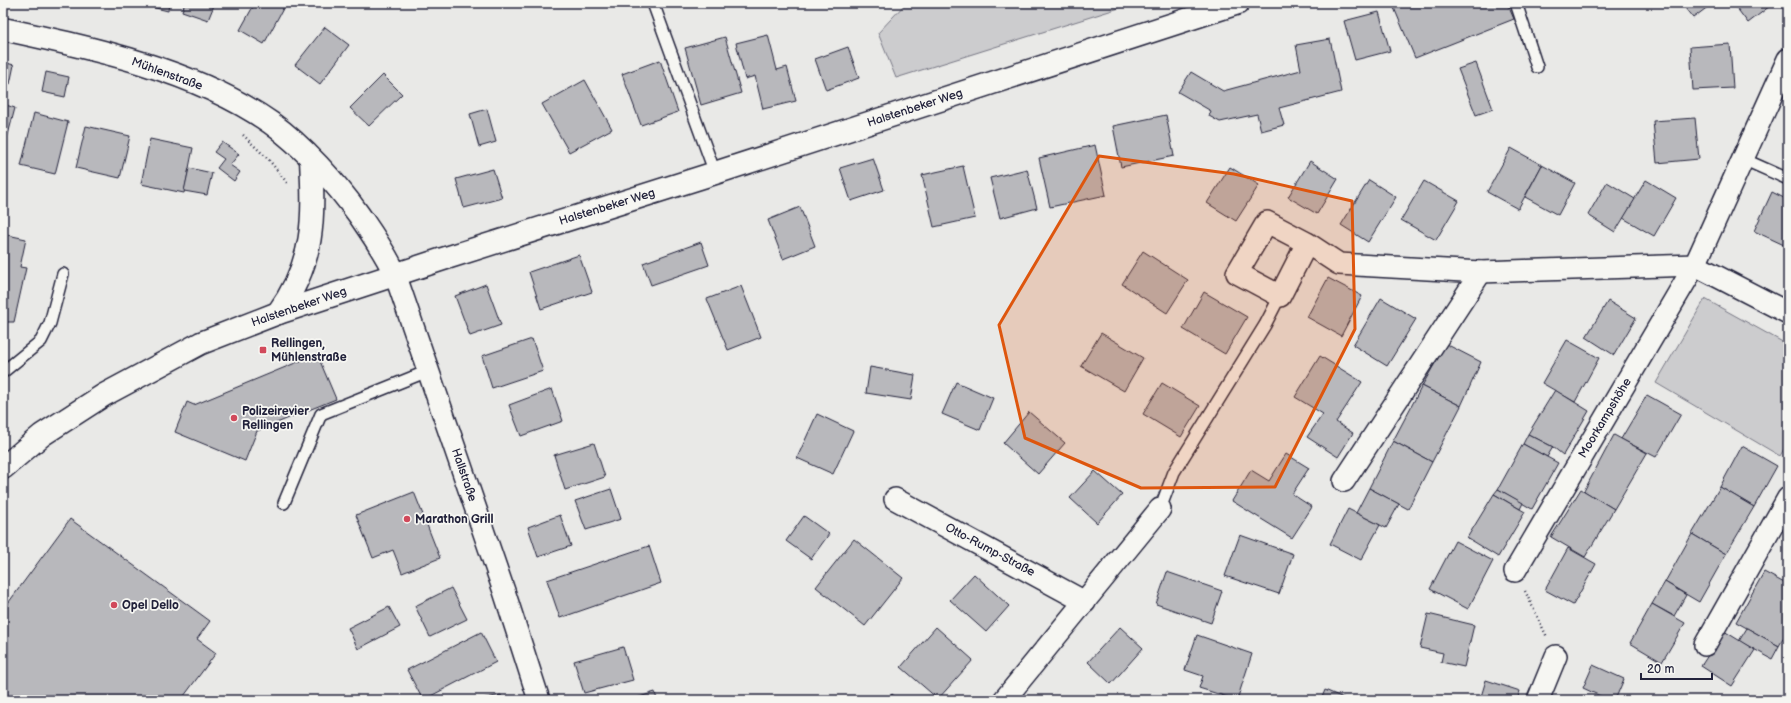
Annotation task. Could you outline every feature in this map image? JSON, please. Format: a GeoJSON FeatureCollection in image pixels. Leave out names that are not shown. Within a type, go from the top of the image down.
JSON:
{"type":"FeatureCollection","features":[{"type":"Feature","properties":{"kind":"main road","name":"Halstenbeker Weg"},"geometry":{"type":"LineString","coordinates":[[3,468],[42,436],[104,395],[201,343],[278,313],[1238,3]]}},
{"type":"Feature","properties":{"kind":"main road","name":"Mühlenstraße"},"geometry":{"type":"LineString","coordinates":[[3,29],[67,43],[152,67],[202,86],[252,111],[272,123],[336,184],[353,206],[386,255],[395,274]]}},
{"type":"Feature","properties":{"kind":"main road"},"geometry":{"type":"LineString","coordinates":[[278,313],[292,294],[308,253],[313,203],[311,159]]}},
{"type":"Feature","properties":{"kind":"street","name":"Moorkampshöhe"},"geometry":{"type":"LineString","coordinates":[[1515,571],[1696,265],[1788,59]]}},
{"type":"Feature","properties":{"kind":"street"},"geometry":{"type":"LineString","coordinates":[[1307,243],[1280,296],[1237,273],[1268,222],[1307,243],[1339,264],[1480,272],[1696,265],[1788,313]]}},
{"type":"Feature","properties":{"kind":"street"},"geometry":{"type":"LineString","coordinates":[[1344,481],[1480,272]]}},
{"type":"Feature","properties":{"kind":"street","name":"Hallstraße"},"geometry":{"type":"LineString","coordinates":[[395,274],[504,591],[539,700]]}},
{"type":"Feature","properties":{"kind":"street"},"geometry":{"type":"LineString","coordinates":[[1705,645],[1788,498]]}},
{"type":"Feature","properties":{"kind":"street","name":"Otto-Rump-Straße"},"geometry":{"type":"LineString","coordinates":[[895,499],[1085,602]]}},
{"type":"Feature","properties":{"kind":"street"},"geometry":{"type":"LineString","coordinates":[[1004,700],[1160,509]]}},
{"type":"Feature","properties":{"kind":"street"},"geometry":{"type":"LineString","coordinates":[[1538,700],[1556,656]]}},
{"type":"Feature","properties":{"kind":"lane"},"geometry":{"type":"LineString","coordinates":[[653,3],[715,173]]}},
{"type":"Feature","properties":{"kind":"lane"},"geometry":{"type":"LineString","coordinates":[[1516,3],[1537,67]]}},
{"type":"Feature","properties":{"kind":"lane"},"geometry":{"type":"LineString","coordinates":[[1743,159],[1788,179]]}},
{"type":"Feature","properties":{"kind":"lane"},"geometry":{"type":"LineString","coordinates":[[3,372],[41,341],[50,323],[63,274]]}},
{"type":"Feature","properties":{"kind":"lane"},"geometry":{"type":"LineString","coordinates":[[1160,509],[1174,472],[1265,325],[1280,296]]}},
{"type":"Feature","properties":{"kind":"lane"},"geometry":{"type":"LineString","coordinates":[[284,503],[321,414],[428,372]]}},
{"type":"Feature","properties":{"kind":"path"},"geometry":{"type":"LineString","coordinates":[[242,134],[269,160],[288,185]]}},
{"type":"Feature","properties":{"kind":"path"},"geometry":{"type":"LineString","coordinates":[[1515,571],[1556,656]]}},
{"type":"Feature","properties":{"kind":"highlighted area"},"geometry":{"type":"Polygon","coordinates":[[[1099,156],[1234,174],[1352,201],[1355,329],[1275,487],[1141,488],[1025,438],[999,325],[1099,156]]]}},
{"type":"Feature","properties":{"kind":"shaded area"},"geometry":{"type":"Polygon","coordinates":[[[906,3],[1135,3],[896,78],[878,33],[906,3]]]}},
{"type":"Feature","properties":{"kind":"shaded area"},"geometry":{"type":"Polygon","coordinates":[[[1705,299],[1788,345],[1788,442],[1780,456],[1656,383],[1705,299]]]}},
{"type":"Feature","properties":{"kind":"building"},"geometry":{"type":"Polygon","coordinates":[[[135,3],[169,3],[168,11],[135,3]]]}},
{"type":"Feature","properties":{"kind":"building"},"geometry":{"type":"Polygon","coordinates":[[[185,3],[215,3],[208,20],[182,11],[185,3]]]}},
{"type":"Feature","properties":{"kind":"building"},"geometry":{"type":"Polygon","coordinates":[[[255,3],[286,3],[264,44],[240,30],[255,3]]]}},
{"type":"Feature","properties":{"kind":"building"},"geometry":{"type":"Polygon","coordinates":[[[1392,3],[1507,3],[1514,19],[1415,58],[1392,3]]]}},
{"type":"Feature","properties":{"kind":"building"},"geometry":{"type":"Polygon","coordinates":[[[1681,3],[1713,3],[1693,18],[1681,3]]]}},
{"type":"Feature","properties":{"kind":"building"},"geometry":{"type":"Polygon","coordinates":[[[1733,3],[1768,3],[1770,6],[1748,23],[1733,3]]]}},
{"type":"Feature","properties":{"kind":"building"},"geometry":{"type":"Polygon","coordinates":[[[1379,12],[1390,51],[1355,60],[1344,21],[1379,12]]]}},
{"type":"Feature","properties":{"kind":"building"},"geometry":{"type":"Polygon","coordinates":[[[325,27],[349,45],[320,84],[295,65],[325,27]]]}},
{"type":"Feature","properties":{"kind":"building"},"geometry":{"type":"Polygon","coordinates":[[[768,35],[777,70],[787,67],[796,101],[763,109],[755,76],[745,79],[736,43],[768,35]]]}},
{"type":"Feature","properties":{"kind":"building"},"geometry":{"type":"Polygon","coordinates":[[[725,37],[741,93],[701,105],[685,48],[725,37]]]}},
{"type":"Feature","properties":{"kind":"building"},"geometry":{"type":"Polygon","coordinates":[[[1330,39],[1341,92],[1279,108],[1284,125],[1261,131],[1257,114],[1220,122],[1209,116],[1211,111],[1178,92],[1191,72],[1223,91],[1301,70],[1296,45],[1330,39]]]}},
{"type":"Feature","properties":{"kind":"building"},"geometry":{"type":"Polygon","coordinates":[[[1730,44],[1733,88],[1693,90],[1690,47],[1730,44]]]}},
{"type":"Feature","properties":{"kind":"building"},"geometry":{"type":"Polygon","coordinates":[[[848,47],[859,78],[826,90],[815,59],[848,47]]]}},
{"type":"Feature","properties":{"kind":"building"},"geometry":{"type":"Polygon","coordinates":[[[660,60],[678,112],[641,125],[622,74],[660,60]]]}},
{"type":"Feature","properties":{"kind":"building"},"geometry":{"type":"Polygon","coordinates":[[[3,62],[14,65],[10,84],[3,83],[3,62]]]}},
{"type":"Feature","properties":{"kind":"building"},"geometry":{"type":"Polygon","coordinates":[[[1476,63],[1493,109],[1476,115],[1458,69],[1476,63]]]}},
{"type":"Feature","properties":{"kind":"building"},"geometry":{"type":"Polygon","coordinates":[[[46,72],[69,77],[65,97],[42,92],[46,72]]]}},
{"type":"Feature","properties":{"kind":"building"},"geometry":{"type":"Polygon","coordinates":[[[383,75],[402,94],[369,126],[350,108],[383,75]]]}},
{"type":"Feature","properties":{"kind":"building"},"geometry":{"type":"Polygon","coordinates":[[[585,80],[612,129],[569,152],[542,104],[585,80]]]}},
{"type":"Feature","properties":{"kind":"building"},"geometry":{"type":"Polygon","coordinates":[[[3,104],[15,108],[3,154],[3,104]]]}},
{"type":"Feature","properties":{"kind":"building"},"geometry":{"type":"Polygon","coordinates":[[[487,109],[496,142],[479,147],[470,114],[487,109]]]}},
{"type":"Feature","properties":{"kind":"building"},"geometry":{"type":"Polygon","coordinates":[[[34,113],[68,122],[55,174],[21,166],[34,113]]]}},
{"type":"Feature","properties":{"kind":"building"},"geometry":{"type":"Polygon","coordinates":[[[1166,115],[1174,156],[1121,167],[1113,126],[1166,115]]]}},
{"type":"Feature","properties":{"kind":"building"},"geometry":{"type":"Polygon","coordinates":[[[1695,118],[1699,159],[1657,163],[1653,121],[1695,118]]]}},
{"type":"Feature","properties":{"kind":"building"},"geometry":{"type":"Polygon","coordinates":[[[86,126],[130,136],[120,178],[76,168],[86,126]]]}},
{"type":"Feature","properties":{"kind":"building"},"geometry":{"type":"Polygon","coordinates":[[[150,139],[193,148],[184,193],[141,184],[150,139]]]}},
{"type":"Feature","properties":{"kind":"building"},"geometry":{"type":"Polygon","coordinates":[[[222,142],[239,154],[230,165],[240,172],[234,181],[217,168],[224,159],[214,152],[222,142]]]}},
{"type":"Feature","properties":{"kind":"building"},"geometry":{"type":"Polygon","coordinates":[[[1095,145],[1106,195],[1050,207],[1039,158],[1095,145]]]}},
{"type":"Feature","properties":{"kind":"building"},"geometry":{"type":"Polygon","coordinates":[[[1511,148],[1542,165],[1518,209],[1487,192],[1511,148]]]}},
{"type":"Feature","properties":{"kind":"building"},"geometry":{"type":"Polygon","coordinates":[[[873,158],[884,190],[851,201],[840,168],[873,158]]]}},
{"type":"Feature","properties":{"kind":"building"},"geometry":{"type":"Polygon","coordinates":[[[1310,161],[1338,179],[1317,214],[1288,197],[1310,161]]]}},
{"type":"Feature","properties":{"kind":"building"},"geometry":{"type":"Polygon","coordinates":[[[1542,165],[1575,183],[1558,215],[1525,197],[1542,165]]]}},
{"type":"Feature","properties":{"kind":"building"},"geometry":{"type":"Polygon","coordinates":[[[963,166],[975,218],[934,227],[922,175],[963,166]]]}},
{"type":"Feature","properties":{"kind":"building"},"geometry":{"type":"Polygon","coordinates":[[[1230,167],[1259,185],[1236,221],[1207,203],[1230,167]]]}},
{"type":"Feature","properties":{"kind":"building"},"geometry":{"type":"Polygon","coordinates":[[[189,168],[212,173],[207,195],[184,191],[189,168]]]}},
{"type":"Feature","properties":{"kind":"building"},"geometry":{"type":"Polygon","coordinates":[[[493,169],[502,198],[464,208],[456,179],[493,169]]]}},
{"type":"Feature","properties":{"kind":"building"},"geometry":{"type":"Polygon","coordinates":[[[1027,169],[1037,208],[1000,218],[990,178],[1027,169]]]}},
{"type":"Feature","properties":{"kind":"building"},"geometry":{"type":"Polygon","coordinates":[[[1369,180],[1396,197],[1368,242],[1341,225],[1369,180]]]}},
{"type":"Feature","properties":{"kind":"building"},"geometry":{"type":"Polygon","coordinates":[[[1646,180],[1676,198],[1654,236],[1623,218],[1646,180]]]}},
{"type":"Feature","properties":{"kind":"building"},"geometry":{"type":"Polygon","coordinates":[[[1424,181],[1459,201],[1436,240],[1401,220],[1424,181]]]}},
{"type":"Feature","properties":{"kind":"building"},"geometry":{"type":"Polygon","coordinates":[[[1607,182],[1635,199],[1615,232],[1588,215],[1607,182]]]}},
{"type":"Feature","properties":{"kind":"building"},"geometry":{"type":"Polygon","coordinates":[[[1772,192],[1788,200],[1788,237],[1784,245],[1754,231],[1772,192]]]}},
{"type":"Feature","properties":{"kind":"building"},"geometry":{"type":"Polygon","coordinates":[[[800,207],[815,246],[783,259],[768,220],[800,207]]]}},
{"type":"Feature","properties":{"kind":"building"},"geometry":{"type":"Polygon","coordinates":[[[3,234],[26,239],[20,267],[26,268],[14,322],[6,322],[3,325],[3,234]]]}},
{"type":"Feature","properties":{"kind":"building"},"geometry":{"type":"Polygon","coordinates":[[[701,242],[709,265],[651,285],[643,263],[701,242]]]}},
{"type":"Feature","properties":{"kind":"building"},"geometry":{"type":"Polygon","coordinates":[[[1143,251],[1188,280],[1167,313],[1122,284],[1143,251]]]}},
{"type":"Feature","properties":{"kind":"building"},"geometry":{"type":"Polygon","coordinates":[[[579,255],[592,292],[541,309],[529,272],[579,255]]]}},
{"type":"Feature","properties":{"kind":"building"},"geometry":{"type":"Polygon","coordinates":[[[1328,278],[1362,296],[1341,336],[1307,317],[1328,278]]]}},
{"type":"Feature","properties":{"kind":"building"},"geometry":{"type":"Polygon","coordinates":[[[486,284],[501,325],[470,336],[455,296],[486,284]]]}},
{"type":"Feature","properties":{"kind":"building"},"geometry":{"type":"Polygon","coordinates":[[[741,286],[761,337],[728,350],[707,299],[741,286]]]}},
{"type":"Feature","properties":{"kind":"building"},"geometry":{"type":"Polygon","coordinates":[[[1204,292],[1247,317],[1225,354],[1183,329],[1204,292]]]}},
{"type":"Feature","properties":{"kind":"building"},"geometry":{"type":"Polygon","coordinates":[[[1381,298],[1416,319],[1387,366],[1353,345],[1381,298]]]}},
{"type":"Feature","properties":{"kind":"building"},"geometry":{"type":"Polygon","coordinates":[[[1608,301],[1636,318],[1614,355],[1586,337],[1608,301]]]}},
{"type":"Feature","properties":{"kind":"building"},"geometry":{"type":"Polygon","coordinates":[[[1101,333],[1143,358],[1124,391],[1081,366],[1101,333]]]}},
{"type":"Feature","properties":{"kind":"building"},"geometry":{"type":"Polygon","coordinates":[[[532,339],[543,371],[492,388],[482,356],[532,339]]]}},
{"type":"Feature","properties":{"kind":"building"},"geometry":{"type":"Polygon","coordinates":[[[1567,340],[1599,358],[1575,402],[1542,383],[1567,340]]]}},
{"type":"Feature","properties":{"kind":"building"},"geometry":{"type":"Polygon","coordinates":[[[1446,344],[1481,362],[1461,406],[1422,386],[1446,344]]]}},
{"type":"Feature","properties":{"kind":"building","name":"Polizeirevier Rellingen"},"geometry":{"type":"Polygon","coordinates":[[[317,354],[336,399],[257,431],[245,461],[175,432],[187,402],[194,405],[317,354]]]}},
{"type":"Feature","properties":{"kind":"building"},"geometry":{"type":"Polygon","coordinates":[[[1320,356],[1362,382],[1336,422],[1353,433],[1338,457],[1307,437],[1323,414],[1295,397],[1320,356]]]}},
{"type":"Feature","properties":{"kind":"building"},"geometry":{"type":"Polygon","coordinates":[[[870,367],[915,375],[911,400],[866,393],[870,367]]]}},
{"type":"Feature","properties":{"kind":"building"},"geometry":{"type":"Polygon","coordinates":[[[956,382],[993,398],[980,430],[942,414],[956,382]]]}},
{"type":"Feature","properties":{"kind":"building"},"geometry":{"type":"Polygon","coordinates":[[[1162,383],[1200,406],[1181,437],[1143,414],[1162,383]]]}},
{"type":"Feature","properties":{"kind":"building"},"geometry":{"type":"Polygon","coordinates":[[[1422,386],[1461,406],[1432,462],[1393,441],[1422,386]]]}},
{"type":"Feature","properties":{"kind":"building"},"geometry":{"type":"Polygon","coordinates":[[[552,389],[563,421],[521,436],[509,405],[552,389]]]}},
{"type":"Feature","properties":{"kind":"building"},"geometry":{"type":"Polygon","coordinates":[[[1555,390],[1589,411],[1563,455],[1553,447],[1528,434],[1555,390]]]}},
{"type":"Feature","properties":{"kind":"building"},"geometry":{"type":"Polygon","coordinates":[[[1647,395],[1681,414],[1656,457],[1621,439],[1647,395]]]}},
{"type":"Feature","properties":{"kind":"building"},"geometry":{"type":"Polygon","coordinates":[[[1029,412],[1065,443],[1038,474],[1003,443],[1029,412]]]}},
{"type":"Feature","properties":{"kind":"building"},"geometry":{"type":"Polygon","coordinates":[[[817,414],[853,431],[833,474],[797,458],[817,414]]]}},
{"type":"Feature","properties":{"kind":"building"},"geometry":{"type":"Polygon","coordinates":[[[1528,434],[1553,447],[1547,457],[1523,444],[1528,434]]]}},
{"type":"Feature","properties":{"kind":"building"},"geometry":{"type":"Polygon","coordinates":[[[1614,435],[1647,453],[1614,509],[1584,491],[1614,435]]]}},
{"type":"Feature","properties":{"kind":"building"},"geometry":{"type":"Polygon","coordinates":[[[1393,441],[1432,462],[1408,509],[1369,488],[1393,441]]]}},
{"type":"Feature","properties":{"kind":"building"},"geometry":{"type":"Polygon","coordinates":[[[594,443],[605,477],[565,490],[554,455],[594,443]]]}},
{"type":"Feature","properties":{"kind":"building"},"geometry":{"type":"Polygon","coordinates":[[[1523,444],[1558,463],[1532,509],[1498,489],[1523,444]]]}},
{"type":"Feature","properties":{"kind":"building"},"geometry":{"type":"Polygon","coordinates":[[[1742,446],[1777,466],[1754,507],[1720,487],[1742,446]]]}},
{"type":"Feature","properties":{"kind":"building"},"geometry":{"type":"Polygon","coordinates":[[[1286,454],[1309,468],[1292,494],[1312,507],[1292,538],[1232,501],[1251,470],[1269,481],[1286,454]]]}},
{"type":"Feature","properties":{"kind":"building"},"geometry":{"type":"Polygon","coordinates":[[[1095,471],[1122,495],[1097,523],[1070,498],[1095,471]]]}},
{"type":"Feature","properties":{"kind":"building"},"geometry":{"type":"Polygon","coordinates":[[[1720,487],[1754,507],[1726,554],[1692,534],[1720,487]]]}},
{"type":"Feature","properties":{"kind":"building"},"geometry":{"type":"Polygon","coordinates":[[[1369,488],[1399,504],[1386,528],[1356,513],[1369,488]]]}},
{"type":"Feature","properties":{"kind":"building"},"geometry":{"type":"Polygon","coordinates":[[[611,489],[621,519],[586,530],[575,501],[611,489]]]}},
{"type":"Feature","properties":{"kind":"building"},"geometry":{"type":"Polygon","coordinates":[[[1498,489],[1523,503],[1520,509],[1494,494],[1498,489]]]}},
{"type":"Feature","properties":{"kind":"building"},"geometry":{"type":"Polygon","coordinates":[[[1581,489],[1614,509],[1585,557],[1551,537],[1581,489]]]}},
{"type":"Feature","properties":{"kind":"building"},"geometry":{"type":"Polygon","coordinates":[[[414,492],[440,558],[402,573],[393,550],[373,558],[356,515],[414,492]]]}},
{"type":"Feature","properties":{"kind":"building"},"geometry":{"type":"Polygon","coordinates":[[[1494,494],[1525,512],[1498,557],[1467,538],[1494,494]]]}},
{"type":"Feature","properties":{"kind":"building"},"geometry":{"type":"Polygon","coordinates":[[[1348,509],[1380,525],[1361,560],[1330,544],[1348,509]]]}},
{"type":"Feature","properties":{"kind":"building"},"geometry":{"type":"Polygon","coordinates":[[[560,515],[571,546],[538,557],[528,527],[560,515]]]}},
{"type":"Feature","properties":{"kind":"building"},"geometry":{"type":"Polygon","coordinates":[[[804,516],[829,534],[811,559],[786,541],[804,516]]]}},
{"type":"Feature","properties":{"kind":"building"},"geometry":{"type":"Polygon","coordinates":[[[70,519],[210,621],[197,639],[216,653],[181,700],[3,700],[3,610],[70,519]]]}},
{"type":"Feature","properties":{"kind":"building"},"geometry":{"type":"Polygon","coordinates":[[[1692,534],[1726,554],[1699,602],[1665,582],[1692,534]]]}},
{"type":"Feature","properties":{"kind":"building"},"geometry":{"type":"Polygon","coordinates":[[[1240,535],[1293,554],[1279,594],[1225,576],[1240,535]]]}},
{"type":"Feature","properties":{"kind":"building"},"geometry":{"type":"Polygon","coordinates":[[[854,539],[903,578],[865,626],[816,587],[854,539]]]}},
{"type":"Feature","properties":{"kind":"building"},"geometry":{"type":"Polygon","coordinates":[[[1455,541],[1493,561],[1468,609],[1430,589],[1455,541]]]}},
{"type":"Feature","properties":{"kind":"building"},"geometry":{"type":"Polygon","coordinates":[[[649,546],[661,583],[560,618],[547,580],[649,546]]]}},
{"type":"Feature","properties":{"kind":"building"},"geometry":{"type":"Polygon","coordinates":[[[1568,548],[1596,564],[1573,605],[1545,590],[1568,548]]]}},
{"type":"Feature","properties":{"kind":"building"},"geometry":{"type":"Polygon","coordinates":[[[1167,572],[1222,591],[1211,623],[1156,604],[1167,572]]]}},
{"type":"Feature","properties":{"kind":"building"},"geometry":{"type":"Polygon","coordinates":[[[1764,572],[1788,585],[1788,630],[1779,646],[1736,622],[1764,572]]]}},
{"type":"Feature","properties":{"kind":"building"},"geometry":{"type":"Polygon","coordinates":[[[974,574],[1009,606],[986,632],[950,600],[974,574]]]}},
{"type":"Feature","properties":{"kind":"building"},"geometry":{"type":"Polygon","coordinates":[[[1665,582],[1686,595],[1674,616],[1652,604],[1665,582]]]}},
{"type":"Feature","properties":{"kind":"building"},"geometry":{"type":"Polygon","coordinates":[[[451,588],[467,619],[430,637],[415,606],[451,588]]]}},
{"type":"Feature","properties":{"kind":"building"},"geometry":{"type":"Polygon","coordinates":[[[1652,604],[1685,623],[1662,662],[1630,643],[1652,604]]]}},
{"type":"Feature","properties":{"kind":"building"},"geometry":{"type":"Polygon","coordinates":[[[389,607],[400,627],[358,649],[348,628],[389,607]]]}},
{"type":"Feature","properties":{"kind":"building"},"geometry":{"type":"Polygon","coordinates":[[[1428,614],[1474,625],[1464,667],[1441,662],[1443,653],[1420,648],[1428,614]]]}},
{"type":"Feature","properties":{"kind":"building"},"geometry":{"type":"Polygon","coordinates":[[[936,627],[973,660],[938,699],[901,667],[936,627]]]}},
{"type":"Feature","properties":{"kind":"building"},"geometry":{"type":"Polygon","coordinates":[[[1120,627],[1143,648],[1111,684],[1088,662],[1120,627]]]}},
{"type":"Feature","properties":{"kind":"building"},"geometry":{"type":"Polygon","coordinates":[[[1747,628],[1779,646],[1772,659],[1739,641],[1747,628]]]}},
{"type":"Feature","properties":{"kind":"building"},"geometry":{"type":"Polygon","coordinates":[[[1724,631],[1755,650],[1732,686],[1701,666],[1724,631]]]}},
{"type":"Feature","properties":{"kind":"building"},"geometry":{"type":"Polygon","coordinates":[[[481,632],[496,662],[423,700],[407,670],[481,632]]]}},
{"type":"Feature","properties":{"kind":"building"},"geometry":{"type":"Polygon","coordinates":[[[1197,635],[1252,654],[1237,700],[1199,688],[1203,676],[1185,670],[1197,635]]]}},
{"type":"Feature","properties":{"kind":"building"},"geometry":{"type":"Polygon","coordinates":[[[623,647],[633,680],[584,693],[574,661],[623,647]]]}},
{"type":"Feature","properties":{"kind":"building"},"geometry":{"type":"Polygon","coordinates":[[[1593,665],[1624,679],[1615,700],[1609,700],[1583,688],[1593,665]]]}},
{"type":"Feature","properties":{"kind":"building"},"geometry":{"type":"Polygon","coordinates":[[[1486,680],[1520,691],[1517,700],[1480,700],[1486,680]]]}},
{"type":"Feature","properties":{"kind":"building"},"geometry":{"type":"Polygon","coordinates":[[[1325,690],[1348,700],[1321,700],[1325,690]]]}},
{"type":"Feature","properties":{"kind":"building"},"geometry":{"type":"Polygon","coordinates":[[[655,692],[657,700],[630,700],[655,692]]]}},
{"type":"Feature","properties":{"kind":"building"},"geometry":{"type":"Polygon","coordinates":[[[892,694],[899,700],[887,700],[892,694]]]}},
{"type":"Feature","properties":{"kind":"building"},"geometry":{"type":"Polygon","coordinates":[[[501,695],[502,700],[476,700],[501,695]]]}},
{"type":"Feature","properties":{"kind":"place","name":"Rellingen, Mühlenstraße"},"geometry":{"type":"Point","coordinates":[263,350]}},
{"type":"Feature","properties":{"kind":"place","name":"Polizeirevier Rellingen"},"geometry":{"type":"Point","coordinates":[234,418]}},
{"type":"Feature","properties":{"kind":"place","name":"Marathon Grill"},"geometry":{"type":"Point","coordinates":[407,519]}},
{"type":"Feature","properties":{"kind":"place","name":"Opel Dello"},"geometry":{"type":"Point","coordinates":[114,605]}}]}
